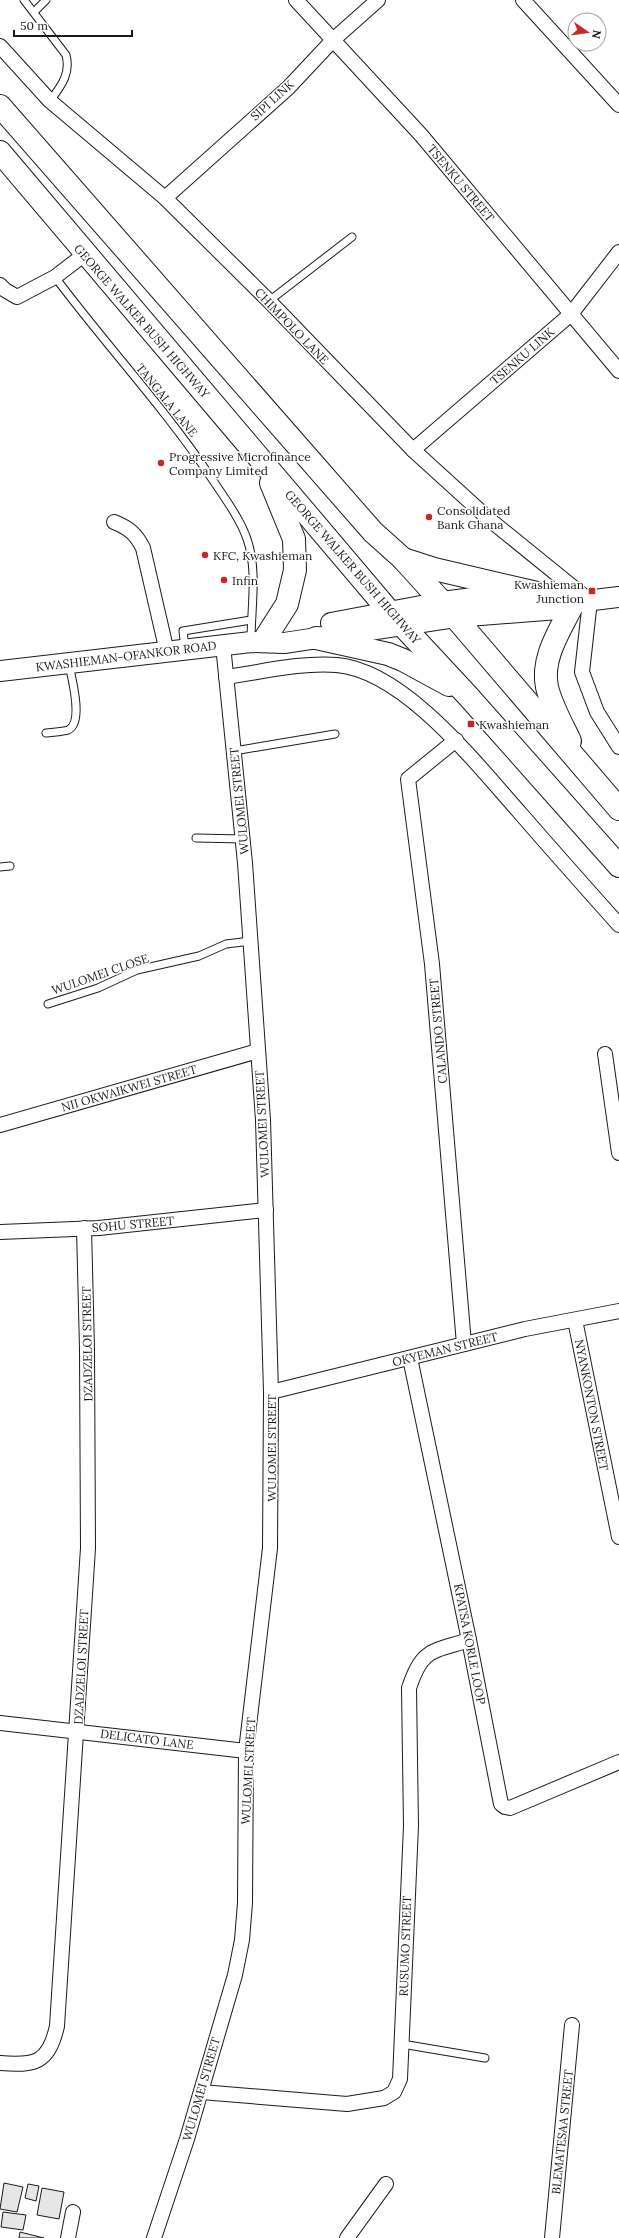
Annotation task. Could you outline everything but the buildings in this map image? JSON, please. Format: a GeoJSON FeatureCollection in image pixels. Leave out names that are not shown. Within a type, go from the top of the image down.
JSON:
{"type":"FeatureCollection","features":[{"type":"Feature","properties":{"kind":"highway"},"geometry":{"type":"LineString","coordinates":[[0,106],[374,532],[402,558],[448,609],[619,809]]}},
{"type":"Feature","properties":{"kind":"highway","name":"GEORGE WALKER BUSH HIGHWAY"},"geometry":{"type":"LineString","coordinates":[[0,152],[395,618],[468,696],[619,866]]}},
{"type":"Feature","properties":{"kind":"highway"},"geometry":{"type":"LineString","coordinates":[[0,176],[26,183]]}},
{"type":"Feature","properties":{"kind":"highway"},"geometry":{"type":"LineString","coordinates":[[253,451],[277,495],[294,539],[295,570],[287,604],[258,639]]}},
{"type":"Feature","properties":{"kind":"highway"},"geometry":{"type":"LineString","coordinates":[[402,558],[434,569],[537,593]]}},
{"type":"Feature","properties":{"kind":"highway"},"geometry":{"type":"LineString","coordinates":[[579,604],[553,641],[548,660],[546,686],[582,765]]}},
{"type":"Feature","properties":{"kind":"highway"},"geometry":{"type":"LineString","coordinates":[[316,638],[388,654],[403,660],[468,696]]}},
{"type":"Feature","properties":{"kind":"main road","name":"KWASHIEMAN-OFANKOR ROAD"},"geometry":{"type":"LineString","coordinates":[[0,671],[223,645],[258,639],[283,631],[395,618],[448,609],[504,594],[537,593],[569,596],[579,604]]}},
{"type":"Feature","properties":{"kind":"main road","name":"KWASHIEMAN-OFANKOR ROAD"},"geometry":{"type":"LineString","coordinates":[[448,609],[579,604],[619,597]]}},
{"type":"Feature","properties":{"kind":"main road","name":"KWASHIEMAN-OFANKOR ROAD"},"geometry":{"type":"LineString","coordinates":[[258,639],[284,643],[316,638],[395,618]]}},
{"type":"Feature","properties":{"kind":"street","name":"TSENKU STREET"},"geometry":{"type":"LineString","coordinates":[[296,0],[334,39],[421,135],[619,371]]}},
{"type":"Feature","properties":{"kind":"street","name":"SIPI LINK"},"geometry":{"type":"LineString","coordinates":[[165,198],[288,88],[334,39],[378,0]]}},
{"type":"Feature","properties":{"kind":"street"},"geometry":{"type":"LineString","coordinates":[[523,0],[619,106]]}},
{"type":"Feature","properties":{"kind":"street","name":"CHIMPOLO LANE"},"geometry":{"type":"LineString","coordinates":[[0,46],[50,101],[165,198],[269,301],[413,450],[579,604]]}},
{"type":"Feature","properties":{"kind":"street","name":"TSENKU LINK"},"geometry":{"type":"LineString","coordinates":[[413,450],[571,314],[619,252]]}},
{"type":"Feature","properties":{"kind":"street"},"geometry":{"type":"LineString","coordinates":[[0,285],[5,290],[17,297],[55,277],[85,254]]}},
{"type":"Feature","properties":{"kind":"street"},"geometry":{"type":"LineString","coordinates":[[114,522],[128,527],[137,536],[143,548],[176,651]]}},
{"type":"Feature","properties":{"kind":"street"},"geometry":{"type":"LineString","coordinates":[[579,604],[582,672],[597,712],[619,747]]}},
{"type":"Feature","properties":{"kind":"street","name":"WULOMEI STREET"},"geometry":{"type":"LineString","coordinates":[[154,2238],[201,2092],[235,1975],[242,1940],[245,1903],[246,1751],[270,1548],[271,1392],[263,1120],[243,839],[223,645]]}},
{"type":"Feature","properties":{"kind":"street"},"geometry":{"type":"LineString","coordinates":[[226,677],[305,666],[338,665],[371,674],[397,688],[456,740],[619,925]]}},
{"type":"Feature","properties":{"kind":"street","name":"CALANDO STREET"},"geometry":{"type":"LineString","coordinates":[[456,740],[408,779],[432,964],[464,1344]]}},
{"type":"Feature","properties":{"kind":"street","name":"NII OKWAIKWEI STREET"},"geometry":{"type":"LineString","coordinates":[[0,1125],[258,1051]]}},
{"type":"Feature","properties":{"kind":"street"},"geometry":{"type":"LineString","coordinates":[[605,1054],[619,1153]]}},
{"type":"Feature","properties":{"kind":"street","name":"SOHU STREET"},"geometry":{"type":"LineString","coordinates":[[0,1232],[84,1228],[266,1210]]}},
{"type":"Feature","properties":{"kind":"street","name":"DZADZELOI STREET"},"geometry":{"type":"LineString","coordinates":[[0,2063],[27,2064],[36,2062],[45,2056],[54,2040],[57,2026],[78,1731],[88,1548],[84,1228]]}},
{"type":"Feature","properties":{"kind":"street","name":"OKYEMAN STREET"},"geometry":{"type":"LineString","coordinates":[[271,1392],[525,1329],[619,1311]]}},
{"type":"Feature","properties":{"kind":"street","name":"NYANKONTON STREET"},"geometry":{"type":"LineString","coordinates":[[575,1320],[619,1537]]}},
{"type":"Feature","properties":{"kind":"street","name":"KPATSA KORLE LOOP"},"geometry":{"type":"LineString","coordinates":[[410,1358],[469,1640],[501,1804],[510,1808],[618,1766]]}},
{"type":"Feature","properties":{"kind":"street","name":"RUSUMO STREET"},"geometry":{"type":"LineString","coordinates":[[201,2092],[346,2104],[384,2098],[394,2092],[400,2079],[411,1826],[409,1688],[415,1670],[426,1654],[469,1640]]}},
{"type":"Feature","properties":{"kind":"street","name":"DELICATO LANE"},"geometry":{"type":"LineString","coordinates":[[0,1723],[246,1751]]}},
{"type":"Feature","properties":{"kind":"street","name":"BLEMATESAA STREET"},"geometry":{"type":"LineString","coordinates":[[552,2238],[572,2025]]}},
{"type":"Feature","properties":{"kind":"street"},"geometry":{"type":"LineString","coordinates":[[347,2238],[386,2184]]}},
{"type":"Feature","properties":{"kind":"street"},"geometry":{"type":"LineString","coordinates":[[68,2238],[73,2212]]}},
{"type":"Feature","properties":{"kind":"lane"},"geometry":{"type":"LineString","coordinates":[[24,0],[66,55],[69,66],[65,80],[50,101]]}},
{"type":"Feature","properties":{"kind":"lane"},"geometry":{"type":"LineString","coordinates":[[34,12],[46,0]]}},
{"type":"Feature","properties":{"kind":"lane"},"geometry":{"type":"LineString","coordinates":[[269,301],[352,237]]}},
{"type":"Feature","properties":{"kind":"lane","name":"TANGALA LANE"},"geometry":{"type":"LineString","coordinates":[[55,277],[94,329],[184,438],[225,499],[247,538],[253,566],[251,620],[258,639]]}},
{"type":"Feature","properties":{"kind":"lane"},"geometry":{"type":"LineString","coordinates":[[176,651],[183,631],[251,620]]}},
{"type":"Feature","properties":{"kind":"lane"},"geometry":{"type":"LineString","coordinates":[[46,733],[69,730],[74,724],[77,715],[69,663]]}},
{"type":"Feature","properties":{"kind":"lane"},"geometry":{"type":"LineString","coordinates":[[234,751],[335,734]]}},
{"type":"Feature","properties":{"kind":"lane"},"geometry":{"type":"LineString","coordinates":[[196,838],[243,839]]}},
{"type":"Feature","properties":{"kind":"lane"},"geometry":{"type":"LineString","coordinates":[[0,866],[10,866]]}},
{"type":"Feature","properties":{"kind":"lane","name":"WULOMEI CLOSE"},"geometry":{"type":"LineString","coordinates":[[48,1004],[98,988],[137,970],[199,956],[226,944],[251,941]]}},
{"type":"Feature","properties":{"kind":"lane"},"geometry":{"type":"LineString","coordinates":[[402,2044],[485,2058]]}},
{"type":"Feature","properties":{"kind":"place","name":"Progressive Microfinance Company Limited"},"geometry":{"type":"Point","coordinates":[161,463]}},
{"type":"Feature","properties":{"kind":"place","name":"Consolidated Bank Ghana"},"geometry":{"type":"Point","coordinates":[429,517]}},
{"type":"Feature","properties":{"kind":"place","name":"KFC, Kwashieman"},"geometry":{"type":"Point","coordinates":[205,555]}},
{"type":"Feature","properties":{"kind":"place","name":"Infin"},"geometry":{"type":"Point","coordinates":[224,580]}},
{"type":"Feature","properties":{"kind":"place","name":"Kwashieman Junction"},"geometry":{"type":"Point","coordinates":[592,591]}},
{"type":"Feature","properties":{"kind":"place","name":"Kwashieman"},"geometry":{"type":"Point","coordinates":[471,724]}}]}
